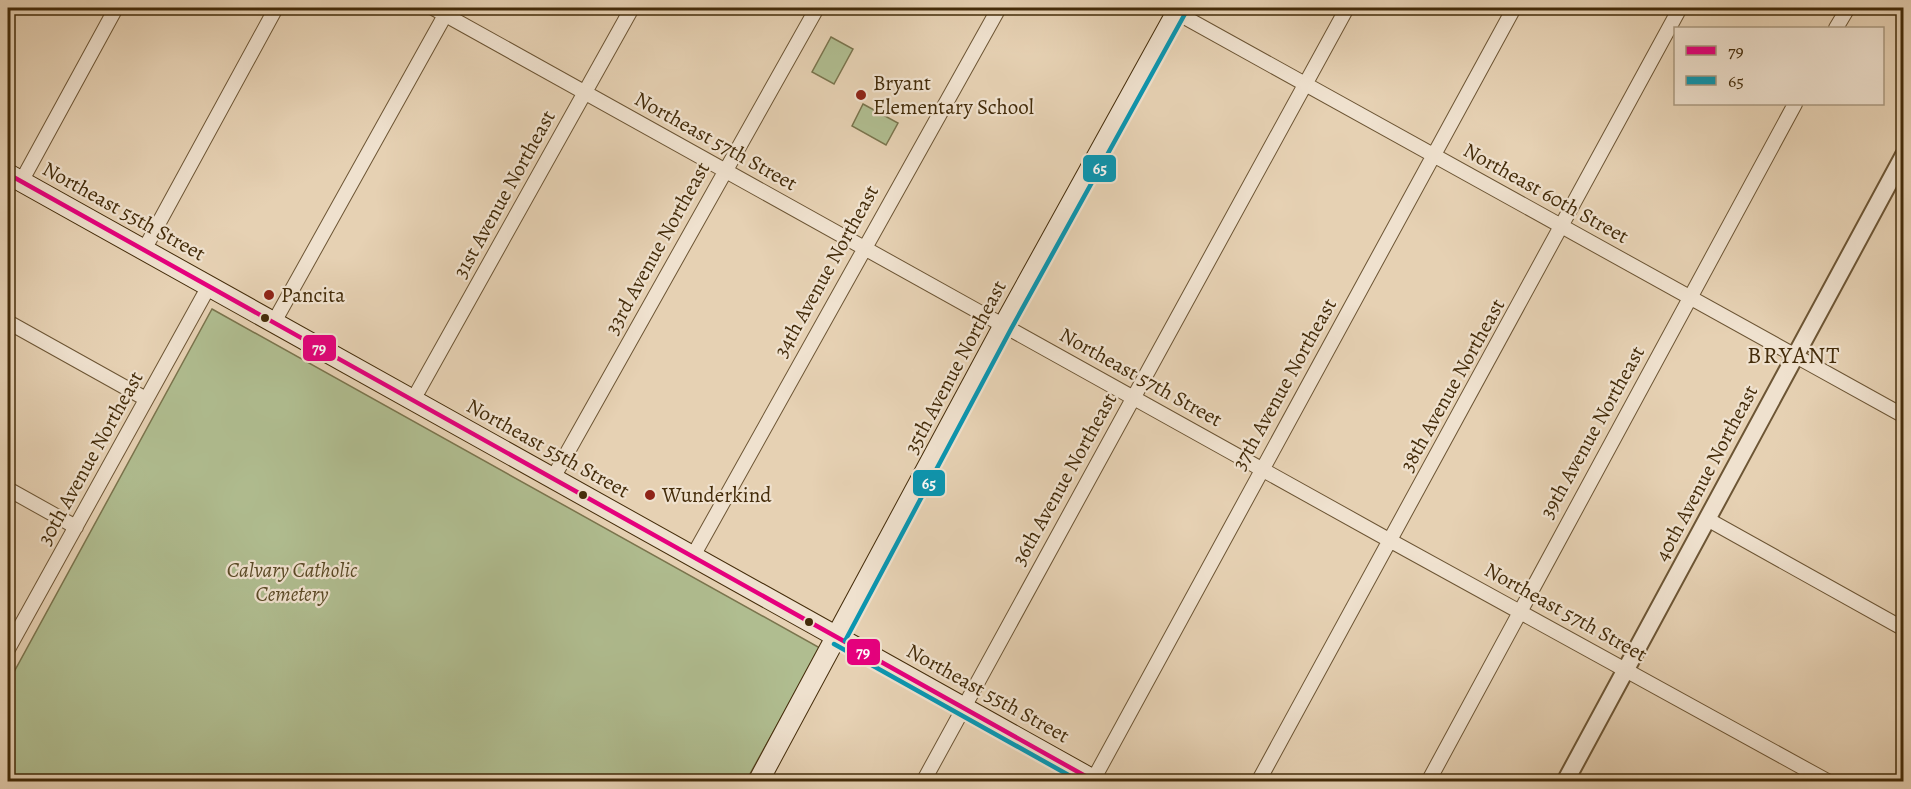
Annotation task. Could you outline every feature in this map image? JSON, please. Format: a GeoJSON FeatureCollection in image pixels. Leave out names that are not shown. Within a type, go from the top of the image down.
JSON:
{"type":"FeatureCollection","features":[{"type":"Feature","properties":{"kind":"main road","name":"35th Avenue Northeast"},"geometry":{"type":"LineString","coordinates":[[758,782],[1175,9]]}},
{"type":"Feature","properties":{"kind":"main road","name":"Northeast 55th Street"},"geometry":{"type":"LineString","coordinates":[[14,178],[1094,781]]}},
{"type":"Feature","properties":{"kind":"street"},"geometry":{"type":"LineString","coordinates":[[14,178],[116,8]]}},
{"type":"Feature","properties":{"kind":"street"},"geometry":{"type":"LineString","coordinates":[[144,250],[276,8]]}},
{"type":"Feature","properties":{"kind":"street","name":"31st Avenue Northeast"},"geometry":{"type":"LineString","coordinates":[[413,400],[632,8]]}},
{"type":"Feature","properties":{"kind":"street","name":"33rd Avenue Northeast"},"geometry":{"type":"LineString","coordinates":[[554,478],[724,170],[817,8]]}},
{"type":"Feature","properties":{"kind":"street","name":"34th Avenue Northeast"},"geometry":{"type":"LineString","coordinates":[[693,556],[999,8]]}},
{"type":"Feature","properties":{"kind":"street","name":"36th Avenue Northeast"},"geometry":{"type":"LineString","coordinates":[[923,782],[1347,8]]}},
{"type":"Feature","properties":{"kind":"street","name":"37th Avenue Northeast"},"geometry":{"type":"LineString","coordinates":[[1094,781],[1514,8]]}},
{"type":"Feature","properties":{"kind":"street","name":"38th Avenue Northeast"},"geometry":{"type":"LineString","coordinates":[[1258,782],[1680,8]]}},
{"type":"Feature","properties":{"kind":"street"},"geometry":{"type":"LineString","coordinates":[[1837,27],[1848,8]]}},
{"type":"Feature","properties":{"kind":"street","name":"Northeast 60th Street"},"geometry":{"type":"LineString","coordinates":[[1175,9],[1433,156],[1904,416]]}},
{"type":"Feature","properties":{"kind":"street"},"geometry":{"type":"LineString","coordinates":[[274,322],[443,10]]}},
{"type":"Feature","properties":{"kind":"street","name":"Northeast 57th Street"},"geometry":{"type":"LineString","coordinates":[[443,10],[863,248],[1263,467],[1391,541],[1829,782]]}},
{"type":"Feature","properties":{"kind":"street","name":"39th Avenue Northeast"},"geometry":{"type":"LineString","coordinates":[[1428,782],[1794,105]]}},
{"type":"Feature","properties":{"kind":"street","name":"40th Avenue Northeast"},"geometry":{"type":"LineString","coordinates":[[1565,782],[1904,155]]}},
{"type":"Feature","properties":{"kind":"street","name":"30th Avenue Northeast"},"geometry":{"type":"LineString","coordinates":[[8,649],[209,286]]}},
{"type":"Feature","properties":{"kind":"street"},"geometry":{"type":"LineString","coordinates":[[8,322],[146,399]]}},
{"type":"Feature","properties":{"kind":"street"},"geometry":{"type":"LineString","coordinates":[[8,489],[76,527]]}},
{"type":"Feature","properties":{"kind":"street"},"geometry":{"type":"LineString","coordinates":[[1707,519],[1904,628]]}},
{"type":"Feature","properties":{"kind":"green space"},"geometry":{"type":"Polygon","coordinates":[[[831,37],[853,49],[834,84],[812,72],[831,37]]]}},
{"type":"Feature","properties":{"kind":"green space"},"geometry":{"type":"Polygon","coordinates":[[[863,104],[898,123],[886,145],[852,126],[863,104]]]}},
{"type":"Feature","properties":{"kind":"green space","name":"Calvary Catholic Cemetery"},"geometry":{"type":"Polygon","coordinates":[[[212,309],[820,648],[746,781],[8,782],[8,683],[212,309]]]}},
{"type":"Feature","properties":{"kind":"transit line","name":"65"},"geometry":{"type":"LineString","coordinates":[[845,641],[1011,329],[1186,12]]}},
{"type":"Feature","properties":{"kind":"transit line","name":"79"},"geometry":{"type":"LineString","coordinates":[[8,174],[1096,782]]}},
{"type":"Feature","properties":{"kind":"transit line","name":"65"},"geometry":{"type":"LineString","coordinates":[[834,644],[1081,782]]}},
{"type":"Feature","properties":{"kind":"place","name":"Bryant Elementary School"},"geometry":{"type":"Point","coordinates":[861,95]}},
{"type":"Feature","properties":{"kind":"place","name":"Pancita"},"geometry":{"type":"Point","coordinates":[269,295]}},
{"type":"Feature","properties":{"kind":"place","name":"Wunderkind"},"geometry":{"type":"Point","coordinates":[650,495]}},
{"type":"Feature","properties":{"kind":"district","name":"BRYANT"},"geometry":{"type":"Point","coordinates":[1794,355]}}]}
